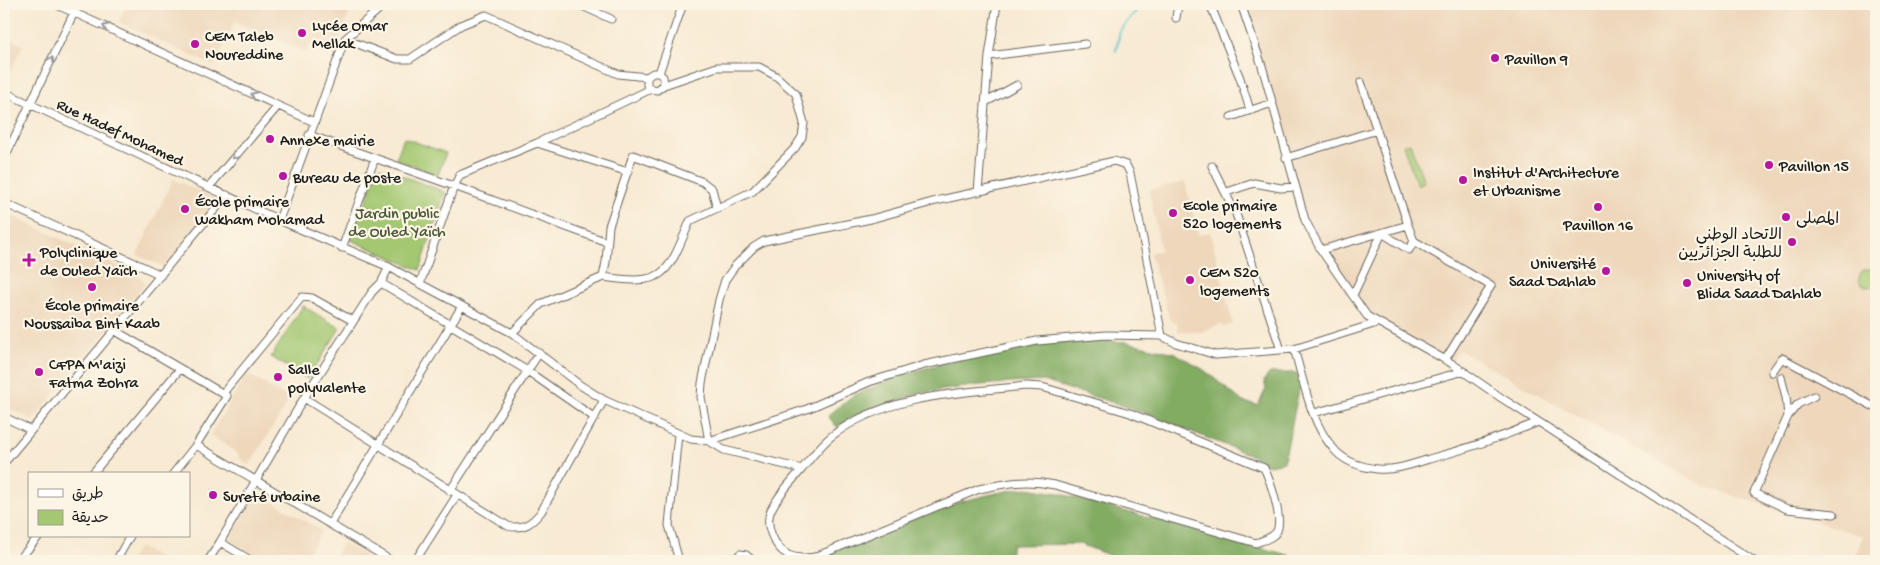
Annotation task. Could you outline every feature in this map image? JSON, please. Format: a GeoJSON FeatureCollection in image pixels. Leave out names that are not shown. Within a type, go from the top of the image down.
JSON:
{"type":"FeatureCollection","features":[{"type":"Feature","properties":{"kind":"street"},"geometry":{"type":"LineString","coordinates":[[54,4],[314,122]]}},
{"type":"Feature","properties":{"kind":"street"},"geometry":{"type":"LineString","coordinates":[[4,159],[78,4]]}},
{"type":"Feature","properties":{"kind":"street"},"geometry":{"type":"LineString","coordinates":[[279,220],[345,39],[378,10],[379,4]]}},
{"type":"Feature","properties":{"kind":"street"},"geometry":{"type":"LineString","coordinates":[[578,4],[611,19]]}},
{"type":"Feature","properties":{"kind":"street"},"geometry":{"type":"LineString","coordinates":[[659,73],[683,4]]}},
{"type":"Feature","properties":{"kind":"street"},"geometry":{"type":"LineString","coordinates":[[978,192],[989,56],[997,4]]}},
{"type":"Feature","properties":{"kind":"street"},"geometry":{"type":"LineString","coordinates":[[1176,18],[1178,4]]}},
{"type":"Feature","properties":{"kind":"street"},"geometry":{"type":"LineString","coordinates":[[1210,4],[1240,78],[1250,110]]}},
{"type":"Feature","properties":{"kind":"street"},"geometry":{"type":"LineString","coordinates":[[1241,4],[1272,103],[1305,220],[1322,250],[1367,316],[1464,371],[1538,422],[1754,561]]}},
{"type":"Feature","properties":{"kind":"street"},"geometry":{"type":"LineString","coordinates":[[345,39],[397,59],[410,59],[461,25],[486,14],[618,74],[647,78],[653,73],[659,73]]}},
{"type":"Feature","properties":{"kind":"street"},"geometry":{"type":"LineString","coordinates":[[989,56],[1085,44]]}},
{"type":"Feature","properties":{"kind":"street"},"geometry":{"type":"LineString","coordinates":[[420,284],[454,186],[460,175],[537,143],[651,89],[660,89],[664,85],[717,67],[759,67],[776,76],[796,94],[804,123],[802,137],[796,148],[753,191],[690,221],[674,259],[663,273],[648,280],[634,282],[603,277],[541,304],[512,333]]}},
{"type":"Feature","properties":{"kind":"street"},"geometry":{"type":"LineString","coordinates":[[659,73],[664,80],[664,85]]}},
{"type":"Feature","properties":{"kind":"street"},"geometry":{"type":"LineString","coordinates":[[647,78],[647,85],[651,89]]}},
{"type":"Feature","properties":{"kind":"street"},"geometry":{"type":"LineString","coordinates":[[1362,82],[1414,241],[1491,286],[1445,360]]}},
{"type":"Feature","properties":{"kind":"street"},"geometry":{"type":"LineString","coordinates":[[986,102],[1017,85]]}},
{"type":"Feature","properties":{"kind":"street","name":"Rue Hadef Mohamed"},"geometry":{"type":"LineString","coordinates":[[4,92],[279,220],[388,268],[512,333],[580,385],[604,400],[678,434],[691,439],[710,441]]}},
{"type":"Feature","properties":{"kind":"street"},"geometry":{"type":"LineString","coordinates":[[1231,117],[1272,103]]}},
{"type":"Feature","properties":{"kind":"street"},"geometry":{"type":"LineString","coordinates":[[209,187],[278,106]]}},
{"type":"Feature","properties":{"kind":"street"},"geometry":{"type":"LineString","coordinates":[[1286,158],[1377,130]]}},
{"type":"Feature","properties":{"kind":"street"},"geometry":{"type":"LineString","coordinates":[[309,136],[376,158],[607,242]]}},
{"type":"Feature","properties":{"kind":"street"},"geometry":{"type":"LineString","coordinates":[[537,143],[628,172]]}},
{"type":"Feature","properties":{"kind":"street"},"geometry":{"type":"LineString","coordinates":[[603,277],[609,226],[633,155],[704,182],[712,190],[717,208]]}},
{"type":"Feature","properties":{"kind":"street"},"geometry":{"type":"LineString","coordinates":[[342,248],[376,158]]}},
{"type":"Feature","properties":{"kind":"street"},"geometry":{"type":"LineString","coordinates":[[802,469],[724,450],[710,441],[701,397],[719,300],[725,280],[734,266],[754,247],[764,241],[871,219],[1114,161],[1126,165],[1130,173],[1162,336]]}},
{"type":"Feature","properties":{"kind":"street"},"geometry":{"type":"LineString","coordinates":[[1212,166],[1227,192],[1236,214],[1281,350]]}},
{"type":"Feature","properties":{"kind":"street"},"geometry":{"type":"LineString","coordinates":[[1227,192],[1254,183],[1281,188],[1295,187]]}},
{"type":"Feature","properties":{"kind":"street"},"geometry":{"type":"LineString","coordinates":[[4,463],[227,195]]}},
{"type":"Feature","properties":{"kind":"street"},"geometry":{"type":"LineString","coordinates":[[4,203],[161,275]]}},
{"type":"Feature","properties":{"kind":"street"},"geometry":{"type":"LineString","coordinates":[[1322,250],[1408,225]]}},
{"type":"Feature","properties":{"kind":"street"},"geometry":{"type":"LineString","coordinates":[[1382,233],[1409,250],[1414,241]]}},
{"type":"Feature","properties":{"kind":"street"},"geometry":{"type":"LineString","coordinates":[[1353,294],[1382,233]]}},
{"type":"Feature","properties":{"kind":"street"},"geometry":{"type":"LineString","coordinates":[[208,561],[304,398],[372,292],[381,283],[388,268]]}},
{"type":"Feature","properties":{"kind":"street"},"geometry":{"type":"LineString","coordinates":[[381,283],[526,370],[595,418]]}},
{"type":"Feature","properties":{"kind":"street"},"geometry":{"type":"LineString","coordinates":[[223,393],[302,297],[312,298],[353,321]]}},
{"type":"Feature","properties":{"kind":"street"},"geometry":{"type":"LineString","coordinates":[[330,524],[462,306]]}},
{"type":"Feature","properties":{"kind":"street"},"geometry":{"type":"LineString","coordinates":[[710,441],[807,409],[870,382],[924,365],[1037,341],[1106,335],[1162,336],[1176,343],[1216,355],[1294,349],[1377,323]]}},
{"type":"Feature","properties":{"kind":"street"},"geometry":{"type":"LineString","coordinates":[[114,330],[227,396],[196,445],[175,472]]}},
{"type":"Feature","properties":{"kind":"street"},"geometry":{"type":"LineString","coordinates":[[1294,349],[1322,433],[1332,448],[1342,457],[1356,464],[1378,469],[1403,466],[1494,441],[1538,422]]}},
{"type":"Feature","properties":{"kind":"street"},"geometry":{"type":"LineString","coordinates":[[415,561],[526,370],[539,353]]}},
{"type":"Feature","properties":{"kind":"street"},"geometry":{"type":"LineString","coordinates":[[1772,372],[1782,358],[1876,408]]}},
{"type":"Feature","properties":{"kind":"street"},"geometry":{"type":"LineString","coordinates":[[94,472],[180,369]]}},
{"type":"Feature","properties":{"kind":"street"},"geometry":{"type":"LineString","coordinates":[[1314,413],[1464,371]]}},
{"type":"Feature","properties":{"kind":"street"},"geometry":{"type":"LineString","coordinates":[[1781,377],[1788,416]]}},
{"type":"Feature","properties":{"kind":"street"},"geometry":{"type":"LineString","coordinates":[[1026,386],[1042,387],[1130,413],[1264,468],[1269,479],[1278,524],[1276,532],[1256,543],[1055,484],[1032,480],[1007,483],[979,490],[815,557],[798,558],[787,554],[778,547],[771,534],[768,522],[770,511],[802,469],[832,436],[859,418],[932,396],[1026,386]]}},
{"type":"Feature","properties":{"kind":"street"},"geometry":{"type":"LineString","coordinates":[[1814,396],[1798,404],[1788,416],[1754,493],[1787,509],[1834,514]]}},
{"type":"Feature","properties":{"kind":"street"},"geometry":{"type":"LineString","coordinates":[[304,398],[454,493],[508,526],[517,529],[528,525],[541,512],[604,400]]}},
{"type":"Feature","properties":{"kind":"street"},"geometry":{"type":"LineString","coordinates":[[4,417],[30,430]]}},
{"type":"Feature","properties":{"kind":"street"},"geometry":{"type":"LineString","coordinates":[[678,434],[669,525],[679,561]]}},
{"type":"Feature","properties":{"kind":"street"},"geometry":{"type":"LineString","coordinates":[[196,445],[392,561]]}},
{"type":"Feature","properties":{"kind":"street"},"geometry":{"type":"LineString","coordinates":[[18,561],[37,538]]}},
{"type":"Feature","properties":{"kind":"street"},"geometry":{"type":"LineString","coordinates":[[116,561],[129,538]]}},
{"type":"Feature","properties":{"kind":"street"},"geometry":{"type":"LineString","coordinates":[[220,542],[252,561]]}},
{"type":"Feature","properties":{"kind":"street"},"geometry":{"type":"LineString","coordinates":[[734,561],[740,554],[746,555],[753,561]]}},
{"type":"Feature","properties":{"kind":"shaded area"},"geometry":{"type":"Polygon","coordinates":[[[127,4],[352,4],[334,54],[310,45],[306,52],[235,21],[214,66],[119,22],[127,4]]]}},
{"type":"Feature","properties":{"kind":"shaded area","name":"University of Blida Saad Dahlab"},"geometry":{"type":"Polygon","coordinates":[[[1242,4],[1876,4],[1876,561],[1853,561],[1863,536],[1705,487],[1459,350],[1451,363],[1367,316],[1305,220],[1242,4]]]}},
{"type":"Feature","properties":{"kind":"shaded area"},"geometry":{"type":"Polygon","coordinates":[[[4,36],[23,45],[4,84],[4,36]]]}},
{"type":"Feature","properties":{"kind":"shaded area"},"geometry":{"type":"Polygon","coordinates":[[[173,179],[219,200],[164,267],[137,255],[173,179]]]}},
{"type":"Feature","properties":{"kind":"shaded area","name":"CEM 520 logements"},"geometry":{"type":"Polygon","coordinates":[[[1185,182],[1198,235],[1210,232],[1233,324],[1224,327],[1221,324],[1201,332],[1178,331],[1177,322],[1170,320],[1150,253],[1161,250],[1149,190],[1185,182]]]}},
{"type":"Feature","properties":{"kind":"shaded area"},"geometry":{"type":"Polygon","coordinates":[[[13,216],[142,278],[145,284],[33,420],[4,406],[4,235],[13,216]]]}},
{"type":"Feature","properties":{"kind":"shaded area"},"geometry":{"type":"Polygon","coordinates":[[[247,374],[290,399],[249,466],[238,456],[239,454],[210,435],[247,374]]]}},
{"type":"Feature","properties":{"kind":"shaded area"},"geometry":{"type":"Polygon","coordinates":[[[257,492],[322,531],[303,561],[265,561],[229,540],[257,492]]]}},
{"type":"Feature","properties":{"kind":"shaded area"},"geometry":{"type":"Polygon","coordinates":[[[343,543],[374,561],[332,561],[343,543]]]}},
{"type":"Feature","properties":{"kind":"shaded area"},"geometry":{"type":"Polygon","coordinates":[[[139,547],[158,558],[163,561],[129,561],[139,547]]]}},
{"type":"Feature","properties":{"kind":"green space"},"geometry":{"type":"Polygon","coordinates":[[[404,138],[446,153],[438,175],[396,159],[404,138]]]}},
{"type":"Feature","properties":{"kind":"green space"},"geometry":{"type":"Polygon","coordinates":[[[1410,143],[1424,182],[1417,185],[1403,145],[1410,143]]]}},
{"type":"Feature","properties":{"kind":"green space","name":"Jardin public de Ouled Yaïch"},"geometry":{"type":"Polygon","coordinates":[[[379,167],[445,192],[420,270],[351,240],[379,167]]]}},
{"type":"Feature","properties":{"kind":"green space"},"geometry":{"type":"Polygon","coordinates":[[[1868,269],[1874,272],[1877,278],[1874,284],[1868,287],[1862,284],[1859,278],[1862,272],[1868,269]]]}},
{"type":"Feature","properties":{"kind":"green space"},"geometry":{"type":"Polygon","coordinates":[[[303,306],[340,328],[308,379],[271,357],[303,306]]]}},
{"type":"Feature","properties":{"kind":"green space"},"geometry":{"type":"Polygon","coordinates":[[[1093,340],[1126,342],[1175,353],[1204,370],[1243,402],[1258,405],[1266,389],[1264,380],[1270,373],[1297,373],[1300,385],[1284,462],[1269,465],[1253,456],[1134,409],[1043,381],[980,385],[920,393],[857,415],[837,427],[828,416],[852,396],[899,376],[946,362],[1050,343],[1093,340]]]}},
{"type":"Feature","properties":{"kind":"green space"},"geometry":{"type":"Polygon","coordinates":[[[1027,488],[1057,493],[1310,561],[1124,561],[1080,544],[1012,545],[1009,561],[808,561],[943,508],[971,499],[1027,488]]]}},
{"type":"Feature","properties":{"kind":"waterway"},"geometry":{"type":"LineString","coordinates":[[1116,51],[1120,30],[1142,4]]}},
{"type":"Feature","properties":{"kind":"place","name":"Lycée Omar Mellak"},"geometry":{"type":"Point","coordinates":[302,33]}},
{"type":"Feature","properties":{"kind":"place","name":"CEM Taleb Noureddine"},"geometry":{"type":"Point","coordinates":[195,44]}},
{"type":"Feature","properties":{"kind":"place","name":"Pavillon 9"},"geometry":{"type":"Point","coordinates":[1495,58]}},
{"type":"Feature","properties":{"kind":"place","name":"Annexe mairie"},"geometry":{"type":"Point","coordinates":[270,139]}},
{"type":"Feature","properties":{"kind":"place","name":"Pavillon 15"},"geometry":{"type":"Point","coordinates":[1769,165]}},
{"type":"Feature","properties":{"kind":"place","name":"Bureau de poste"},"geometry":{"type":"Point","coordinates":[283,176]}},
{"type":"Feature","properties":{"kind":"place","name":"Institut d'Architecture et Urbanisme"},"geometry":{"type":"Point","coordinates":[1463,180]}},
{"type":"Feature","properties":{"kind":"place","name":"Pavillon 16"},"geometry":{"type":"Point","coordinates":[1598,207]}},
{"type":"Feature","properties":{"kind":"place","name":"École primaire Wakham Mohamad"},"geometry":{"type":"Point","coordinates":[185,209]}},
{"type":"Feature","properties":{"kind":"place","name":"Ecole primaire 520 logements"},"geometry":{"type":"Point","coordinates":[1173,213]}},
{"type":"Feature","properties":{"kind":"place","name":"المصلى"},"geometry":{"type":"Point","coordinates":[1786,217]}},
{"type":"Feature","properties":{"kind":"place","name":"الاتحاد الوطني للطلبة الجزائريين"},"geometry":{"type":"Point","coordinates":[1792,242]}},
{"type":"Feature","properties":{"kind":"place","name":"Polyclinique de Ouled Yaïch"},"geometry":{"type":"Point","coordinates":[29,260]}},
{"type":"Feature","properties":{"kind":"place","name":"Université Saad Dahlab"},"geometry":{"type":"Point","coordinates":[1606,271]}},
{"type":"Feature","properties":{"kind":"place","name":"CEM 520 logements"},"geometry":{"type":"Point","coordinates":[1190,280]}},
{"type":"Feature","properties":{"kind":"place","name":"University of Blida Saad Dahlab"},"geometry":{"type":"Point","coordinates":[1687,283]}},
{"type":"Feature","properties":{"kind":"place","name":"École primaire Noussaiba Bint Kaab"},"geometry":{"type":"Point","coordinates":[92,287]}},
{"type":"Feature","properties":{"kind":"place","name":"CFPA M'aizi Fatma Zohra"},"geometry":{"type":"Point","coordinates":[39,372]}},
{"type":"Feature","properties":{"kind":"place","name":"Salle polyvalente"},"geometry":{"type":"Point","coordinates":[278,377]}},
{"type":"Feature","properties":{"kind":"place","name":"Sureté urbaine"},"geometry":{"type":"Point","coordinates":[213,495]}}]}
